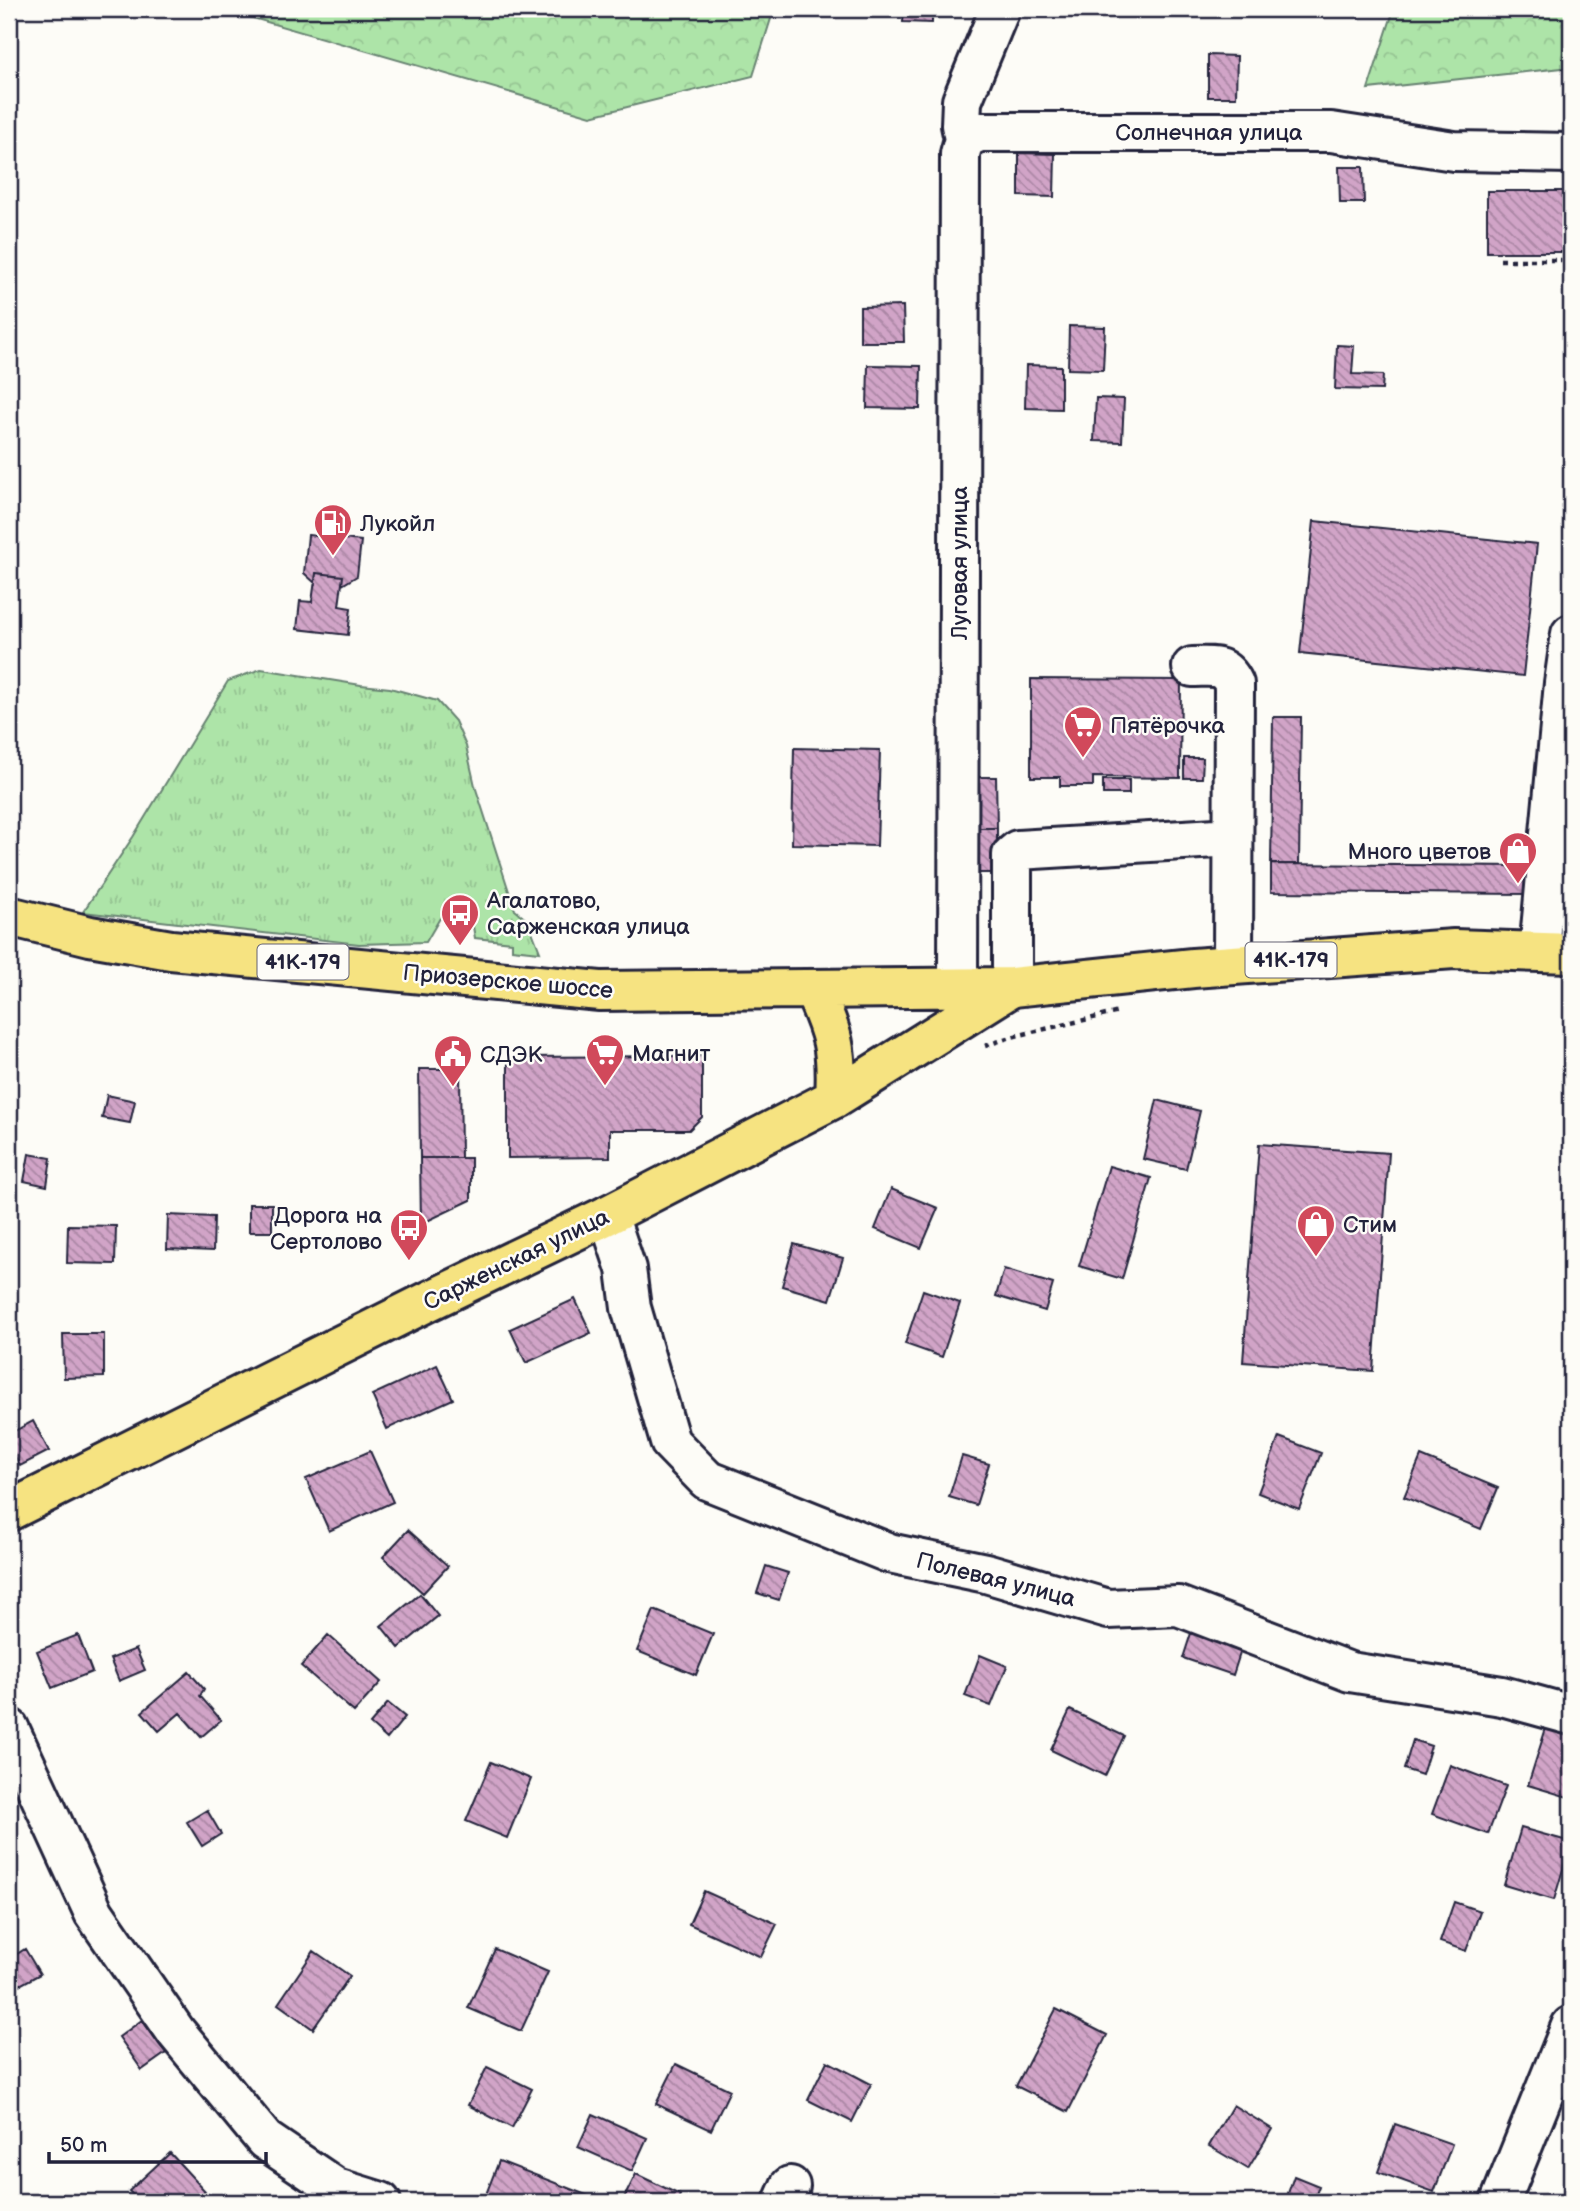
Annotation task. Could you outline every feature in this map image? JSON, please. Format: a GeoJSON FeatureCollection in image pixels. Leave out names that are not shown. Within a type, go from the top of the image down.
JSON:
{"type":"FeatureCollection","features":[{"type":"Feature","properties":{"kind":"main road","name":"Приозерское шоссе"},"geometry":{"type":"LineString","coordinates":[[9,916],[90,936],[172,950],[600,990],[1012,987]]}},
{"type":"Feature","properties":{"kind":"main road","name":"41К-179"},"geometry":{"type":"LineString","coordinates":[[1012,987],[1233,964],[1454,948],[1555,952]]}},
{"type":"Feature","properties":{"kind":"main road","name":"Сарженская улица"},"geometry":{"type":"LineString","coordinates":[[9,1511],[427,1302],[608,1215],[835,1098],[1012,987]]}},
{"type":"Feature","properties":{"kind":"main road"},"geometry":{"type":"LineString","coordinates":[[813,989],[834,1041],[837,1070],[835,1098]]}},
{"type":"Feature","properties":{"kind":"street","name":"Луговая улица"},"geometry":{"type":"LineString","coordinates":[[958,988],[960,154],[964,139],[961,125],[962,101],[1000,9]]}},
{"type":"Feature","properties":{"kind":"street","name":"Солнечная улица"},"geometry":{"type":"LineString","coordinates":[[964,139],[979,132],[1331,132],[1454,151],[1571,153]]}},
{"type":"Feature","properties":{"kind":"street"},"geometry":{"type":"LineString","coordinates":[[1555,952],[1571,634]]}},
{"type":"Feature","properties":{"kind":"street"},"geometry":{"type":"LineString","coordinates":[[1192,667],[1217,667],[1228,672],[1234,684],[1233,964]]}},
{"type":"Feature","properties":{"kind":"street"},"geometry":{"type":"LineString","coordinates":[[1012,987],[1013,855],[1018,850],[1233,837]]}},
{"type":"Feature","properties":{"kind":"street","name":"Полевая улица"},"geometry":{"type":"LineString","coordinates":[[608,1215],[626,1269],[631,1308],[670,1441],[707,1480],[889,1553],[986,1573],[1108,1609],[1178,1606],[1350,1672],[1502,1696],[1571,1715]]}},
{"type":"Feature","properties":{"kind":"street"},"geometry":{"type":"LineString","coordinates":[[9,1728],[94,1913],[176,2032],[265,2140],[336,2188],[381,2202]]}},
{"type":"Feature","properties":{"kind":"street"},"geometry":{"type":"LineString","coordinates":[[1500,2202],[1571,2026]]}},
{"type":"Feature","properties":{"kind":"path"},"geometry":{"type":"LineString","coordinates":[[1500,260],[1571,260]]}},
{"type":"Feature","properties":{"kind":"green space"},"geometry":{"type":"Polygon","coordinates":[[[222,9],[774,9],[753,76],[591,116],[222,9]]]}},
{"type":"Feature","properties":{"kind":"green space"},"geometry":{"type":"Polygon","coordinates":[[[1394,9],[1571,9],[1571,67],[1368,89],[1394,9]]]}},
{"type":"Feature","properties":{"kind":"green space"},"geometry":{"type":"Polygon","coordinates":[[[261,669],[390,688],[437,701],[455,721],[466,746],[475,786],[515,910],[528,921],[540,952],[512,949],[512,942],[475,938],[472,921],[440,918],[426,942],[359,944],[83,912],[133,837],[228,681],[261,669]]]}},
{"type":"Feature","properties":{"kind":"building"},"geometry":{"type":"Polygon","coordinates":[[[904,9],[932,9],[932,23],[903,22],[904,9]]]}},
{"type":"Feature","properties":{"kind":"building"},"geometry":{"type":"Polygon","coordinates":[[[1208,55],[1237,56],[1236,97],[1208,97],[1208,55]]]}},
{"type":"Feature","properties":{"kind":"building"},"geometry":{"type":"Polygon","coordinates":[[[1019,153],[1055,154],[1054,197],[1019,196],[1019,153]]]}},
{"type":"Feature","properties":{"kind":"building"},"geometry":{"type":"Polygon","coordinates":[[[1339,167],[1363,167],[1364,203],[1340,203],[1339,167]]]}},
{"type":"Feature","properties":{"kind":"building"},"geometry":{"type":"Polygon","coordinates":[[[1487,191],[1571,191],[1571,252],[1487,252],[1487,191]]]}},
{"type":"Feature","properties":{"kind":"building"},"geometry":{"type":"Polygon","coordinates":[[[903,306],[904,342],[860,342],[860,307],[903,306]]]}},
{"type":"Feature","properties":{"kind":"building"},"geometry":{"type":"Polygon","coordinates":[[[1069,326],[1105,327],[1103,370],[1068,369],[1069,326]]]}},
{"type":"Feature","properties":{"kind":"building"},"geometry":{"type":"Polygon","coordinates":[[[1337,345],[1354,346],[1352,374],[1383,375],[1382,390],[1335,389],[1337,345]]]}},
{"type":"Feature","properties":{"kind":"building"},"geometry":{"type":"Polygon","coordinates":[[[868,365],[921,366],[920,409],[867,408],[868,365]]]}},
{"type":"Feature","properties":{"kind":"building"},"geometry":{"type":"Polygon","coordinates":[[[1026,365],[1061,366],[1061,409],[1025,408],[1026,365]]]}},
{"type":"Feature","properties":{"kind":"building"},"geometry":{"type":"Polygon","coordinates":[[[1096,398],[1124,399],[1122,442],[1094,441],[1096,398]]]}},
{"type":"Feature","properties":{"kind":"building"},"geometry":{"type":"Polygon","coordinates":[[[1314,521],[1537,544],[1523,676],[1300,653],[1314,521]]]}},
{"type":"Feature","properties":{"kind":"building","name":"Лукойл"},"geometry":{"type":"Polygon","coordinates":[[[308,535],[361,541],[357,576],[342,585],[343,576],[316,573],[315,583],[304,573],[308,535]]]}},
{"type":"Feature","properties":{"kind":"building"},"geometry":{"type":"Polygon","coordinates":[[[316,573],[343,576],[339,606],[351,608],[348,635],[297,629],[300,601],[312,602],[316,573]]]}},
{"type":"Feature","properties":{"kind":"building"},"geometry":{"type":"Polygon","coordinates":[[[1031,679],[1181,680],[1180,778],[1093,777],[1093,786],[1060,786],[1060,777],[1031,777],[1031,679]]]}},
{"type":"Feature","properties":{"kind":"building"},"geometry":{"type":"Polygon","coordinates":[[[1273,717],[1301,717],[1299,864],[1271,864],[1273,717]]]}},
{"type":"Feature","properties":{"kind":"building"},"geometry":{"type":"Polygon","coordinates":[[[794,748],[880,750],[877,846],[792,844],[794,748]]]}},
{"type":"Feature","properties":{"kind":"building"},"geometry":{"type":"Polygon","coordinates":[[[1184,758],[1203,758],[1202,778],[1184,778],[1184,758]]]}},
{"type":"Feature","properties":{"kind":"building"},"geometry":{"type":"Polygon","coordinates":[[[976,777],[996,777],[997,828],[976,828],[976,777]]]}},
{"type":"Feature","properties":{"kind":"building"},"geometry":{"type":"Polygon","coordinates":[[[1103,780],[1129,780],[1129,794],[1103,794],[1103,780]]]}},
{"type":"Feature","properties":{"kind":"building"},"geometry":{"type":"Polygon","coordinates":[[[976,828],[997,828],[997,873],[977,873],[976,828]]]}},
{"type":"Feature","properties":{"kind":"building"},"geometry":{"type":"Polygon","coordinates":[[[1567,848],[1571,849],[1571,925],[1557,923],[1567,848]]]}},
{"type":"Feature","properties":{"kind":"building"},"geometry":{"type":"Polygon","coordinates":[[[1271,864],[1525,866],[1525,894],[1271,892],[1271,864]]]}},
{"type":"Feature","properties":{"kind":"building","name":"Магнит"},"geometry":{"type":"Polygon","coordinates":[[[702,1056],[702,1117],[689,1130],[610,1130],[610,1157],[508,1158],[508,1057],[702,1056]]]}},
{"type":"Feature","properties":{"kind":"building"},"geometry":{"type":"Polygon","coordinates":[[[419,1069],[460,1069],[461,1158],[420,1158],[419,1069]]]}},
{"type":"Feature","properties":{"kind":"building"},"geometry":{"type":"Polygon","coordinates":[[[107,1095],[135,1101],[130,1123],[102,1118],[107,1095]]]}},
{"type":"Feature","properties":{"kind":"building"},"geometry":{"type":"Polygon","coordinates":[[[1157,1100],[1200,1111],[1186,1169],[1143,1159],[1157,1100]]]}},
{"type":"Feature","properties":{"kind":"building","name":"Стим"},"geometry":{"type":"Polygon","coordinates":[[[1259,1144],[1389,1153],[1373,1371],[1243,1362],[1259,1144]]]}},
{"type":"Feature","properties":{"kind":"building"},"geometry":{"type":"Polygon","coordinates":[[[29,1154],[51,1158],[47,1186],[24,1181],[29,1154]]]}},
{"type":"Feature","properties":{"kind":"building"},"geometry":{"type":"Polygon","coordinates":[[[420,1158],[471,1158],[471,1200],[421,1224],[420,1158]]]}},
{"type":"Feature","properties":{"kind":"building"},"geometry":{"type":"Polygon","coordinates":[[[1109,1166],[1151,1178],[1122,1279],[1079,1266],[1109,1166]]]}},
{"type":"Feature","properties":{"kind":"building"},"geometry":{"type":"Polygon","coordinates":[[[891,1189],[938,1208],[921,1248],[875,1229],[891,1189]]]}},
{"type":"Feature","properties":{"kind":"building"},"geometry":{"type":"Polygon","coordinates":[[[249,1204],[272,1204],[272,1232],[249,1232],[249,1204]]]}},
{"type":"Feature","properties":{"kind":"building"},"geometry":{"type":"Polygon","coordinates":[[[168,1215],[214,1217],[213,1251],[167,1249],[168,1215]]]}},
{"type":"Feature","properties":{"kind":"building"},"geometry":{"type":"Polygon","coordinates":[[[68,1225],[116,1226],[115,1264],[67,1263],[68,1225]]]}},
{"type":"Feature","properties":{"kind":"building"},"geometry":{"type":"Polygon","coordinates":[[[794,1244],[843,1258],[830,1300],[782,1286],[794,1244]]]}},
{"type":"Feature","properties":{"kind":"building"},"geometry":{"type":"Polygon","coordinates":[[[1004,1269],[1053,1284],[1045,1311],[996,1296],[1004,1269]]]}},
{"type":"Feature","properties":{"kind":"building"},"geometry":{"type":"Polygon","coordinates":[[[923,1290],[960,1303],[942,1357],[905,1344],[923,1290]]]}},
{"type":"Feature","properties":{"kind":"building"},"geometry":{"type":"Polygon","coordinates":[[[575,1299],[591,1333],[526,1363],[510,1329],[575,1299]]]}},
{"type":"Feature","properties":{"kind":"building"},"geometry":{"type":"Polygon","coordinates":[[[63,1334],[104,1334],[104,1377],[64,1378],[63,1334]]]}},
{"type":"Feature","properties":{"kind":"building"},"geometry":{"type":"Polygon","coordinates":[[[437,1365],[453,1399],[387,1429],[372,1395],[437,1365]]]}},
{"type":"Feature","properties":{"kind":"building"},"geometry":{"type":"Polygon","coordinates":[[[33,1421],[49,1451],[20,1466],[9,1445],[9,1434],[33,1421]]]}},
{"type":"Feature","properties":{"kind":"building"},"geometry":{"type":"Polygon","coordinates":[[[1279,1437],[1321,1453],[1299,1509],[1258,1493],[1279,1437]]]}},
{"type":"Feature","properties":{"kind":"building"},"geometry":{"type":"Polygon","coordinates":[[[370,1451],[393,1502],[329,1531],[306,1479],[370,1451]]]}},
{"type":"Feature","properties":{"kind":"building"},"geometry":{"type":"Polygon","coordinates":[[[962,1456],[989,1464],[976,1505],[949,1497],[962,1456]]]}},
{"type":"Feature","properties":{"kind":"building"},"geometry":{"type":"Polygon","coordinates":[[[1421,1456],[1498,1488],[1481,1529],[1404,1497],[1421,1456]]]}},
{"type":"Feature","properties":{"kind":"building"},"geometry":{"type":"Polygon","coordinates":[[[408,1530],[448,1566],[423,1593],[383,1557],[408,1530]]]}},
{"type":"Feature","properties":{"kind":"building"},"geometry":{"type":"Polygon","coordinates":[[[766,1566],[788,1573],[779,1600],[757,1593],[766,1566]]]}},
{"type":"Feature","properties":{"kind":"building"},"geometry":{"type":"Polygon","coordinates":[[[420,1594],[438,1616],[399,1648],[381,1626],[420,1594]]]}},
{"type":"Feature","properties":{"kind":"building"},"geometry":{"type":"Polygon","coordinates":[[[654,1610],[713,1634],[696,1675],[637,1651],[654,1610]]]}},
{"type":"Feature","properties":{"kind":"building"},"geometry":{"type":"Polygon","coordinates":[[[1193,1627],[1243,1644],[1233,1675],[1183,1658],[1193,1627]]]}},
{"type":"Feature","properties":{"kind":"building"},"geometry":{"type":"Polygon","coordinates":[[[78,1635],[92,1672],[52,1688],[37,1651],[78,1635]]]}},
{"type":"Feature","properties":{"kind":"building"},"geometry":{"type":"Polygon","coordinates":[[[328,1635],[381,1682],[354,1712],[301,1666],[328,1635]]]}},
{"type":"Feature","properties":{"kind":"building"},"geometry":{"type":"Polygon","coordinates":[[[136,1649],[145,1670],[119,1681],[110,1659],[136,1649]]]}},
{"type":"Feature","properties":{"kind":"building"},"geometry":{"type":"Polygon","coordinates":[[[980,1655],[1007,1666],[991,1706],[965,1696],[980,1655]]]}},
{"type":"Feature","properties":{"kind":"building"},"geometry":{"type":"Polygon","coordinates":[[[189,1672],[204,1689],[200,1696],[221,1720],[201,1737],[180,1713],[159,1731],[142,1712],[189,1672]]]}},
{"type":"Feature","properties":{"kind":"building"},"geometry":{"type":"Polygon","coordinates":[[[388,1703],[405,1717],[387,1739],[370,1724],[388,1703]]]}},
{"type":"Feature","properties":{"kind":"building"},"geometry":{"type":"Polygon","coordinates":[[[1070,1710],[1124,1736],[1105,1776],[1051,1750],[1070,1710]]]}},
{"type":"Feature","properties":{"kind":"building"},"geometry":{"type":"Polygon","coordinates":[[[1546,1728],[1571,1736],[1571,1798],[1528,1785],[1546,1728]]]}},
{"type":"Feature","properties":{"kind":"building"},"geometry":{"type":"Polygon","coordinates":[[[1413,1740],[1431,1746],[1422,1775],[1404,1769],[1413,1740]]]}},
{"type":"Feature","properties":{"kind":"building"},"geometry":{"type":"Polygon","coordinates":[[[491,1762],[531,1779],[507,1838],[466,1821],[491,1762]]]}},
{"type":"Feature","properties":{"kind":"building"},"geometry":{"type":"Polygon","coordinates":[[[1450,1765],[1506,1786],[1488,1834],[1432,1814],[1450,1765]]]}},
{"type":"Feature","properties":{"kind":"building"},"geometry":{"type":"Polygon","coordinates":[[[207,1810],[221,1834],[202,1846],[187,1822],[207,1810]]]}},
{"type":"Feature","properties":{"kind":"building"},"geometry":{"type":"Polygon","coordinates":[[[1521,1828],[1571,1842],[1554,1900],[1504,1885],[1521,1828]]]}},
{"type":"Feature","properties":{"kind":"building"},"geometry":{"type":"Polygon","coordinates":[[[704,1891],[777,1924],[761,1957],[689,1924],[704,1891]]]}},
{"type":"Feature","properties":{"kind":"building"},"geometry":{"type":"Polygon","coordinates":[[[1454,1902],[1480,1911],[1466,1951],[1440,1942],[1454,1902]]]}},
{"type":"Feature","properties":{"kind":"building"},"geometry":{"type":"Polygon","coordinates":[[[25,1949],[40,1974],[20,1985],[9,1967],[9,1959],[25,1949]]]}},
{"type":"Feature","properties":{"kind":"building"},"geometry":{"type":"Polygon","coordinates":[[[495,1949],[548,1972],[521,2031],[468,2008],[495,1949]]]}},
{"type":"Feature","properties":{"kind":"building"},"geometry":{"type":"Polygon","coordinates":[[[314,1951],[350,1976],[313,2029],[278,2004],[314,1951]]]}},
{"type":"Feature","properties":{"kind":"building"},"geometry":{"type":"Polygon","coordinates":[[[1056,2009],[1107,2035],[1068,2112],[1016,2086],[1056,2009]]]}},
{"type":"Feature","properties":{"kind":"building"},"geometry":{"type":"Polygon","coordinates":[[[142,2020],[166,2053],[142,2070],[119,2037],[142,2020]]]}},
{"type":"Feature","properties":{"kind":"building"},"geometry":{"type":"Polygon","coordinates":[[[827,2061],[871,2084],[852,2122],[808,2100],[827,2061]]]}},
{"type":"Feature","properties":{"kind":"building"},"geometry":{"type":"Polygon","coordinates":[[[676,2064],[730,2090],[711,2130],[656,2104],[676,2064]]]}},
{"type":"Feature","properties":{"kind":"building"},"geometry":{"type":"Polygon","coordinates":[[[487,2067],[532,2089],[512,2128],[468,2105],[487,2067]]]}},
{"type":"Feature","properties":{"kind":"building"},"geometry":{"type":"Polygon","coordinates":[[[1233,2105],[1272,2129],[1248,2169],[1209,2146],[1233,2105]]]}},
{"type":"Feature","properties":{"kind":"building"},"geometry":{"type":"Polygon","coordinates":[[[593,2114],[647,2138],[632,2171],[578,2147],[593,2114]]]}},
{"type":"Feature","properties":{"kind":"building"},"geometry":{"type":"Polygon","coordinates":[[[1395,2124],[1452,2144],[1434,2192],[1378,2172],[1395,2124]]]}},
{"type":"Feature","properties":{"kind":"building"},"geometry":{"type":"Polygon","coordinates":[[[170,2153],[205,2191],[193,2202],[140,2202],[129,2191],[170,2153]]]}},
{"type":"Feature","properties":{"kind":"building"},"geometry":{"type":"Polygon","coordinates":[[[499,2161],[594,2198],[592,2202],[483,2202],[499,2161]]]}},
{"type":"Feature","properties":{"kind":"building"},"geometry":{"type":"Polygon","coordinates":[[[636,2174],[680,2195],[677,2202],[622,2202],[636,2174]]]}},
{"type":"Feature","properties":{"kind":"building"},"geometry":{"type":"Polygon","coordinates":[[[1294,2176],[1319,2186],[1313,2202],[1285,2202],[1294,2176]]]}},
{"type":"Feature","properties":{"kind":"building"},"geometry":{"type":"Polygon","coordinates":[[[993,2192],[1015,2202],[988,2202],[993,2192]]]}},
{"type":"Feature","properties":{"kind":"place","name":"Лукойл"},"geometry":{"type":"Point","coordinates":[333,557]}},
{"type":"Feature","properties":{"kind":"place","name":"Пятёрочка"},"geometry":{"type":"Point","coordinates":[1083,759]}},
{"type":"Feature","properties":{"kind":"place","name":"Много цветов"},"geometry":{"type":"Point","coordinates":[1518,885]}},
{"type":"Feature","properties":{"kind":"place","name":"Агалатово, Сарженская улица"},"geometry":{"type":"Point","coordinates":[460,947]}},
{"type":"Feature","properties":{"kind":"place","name":"Магнит"},"geometry":{"type":"Point","coordinates":[605,1087]}},
{"type":"Feature","properties":{"kind":"place","name":"СДЭК"},"geometry":{"type":"Point","coordinates":[453,1088]}},
{"type":"Feature","properties":{"kind":"place","name":"Стим"},"geometry":{"type":"Point","coordinates":[1316,1258]}},
{"type":"Feature","properties":{"kind":"place","name":"Дорога на Сертолово"},"geometry":{"type":"Point","coordinates":[409,1262]}}]}
